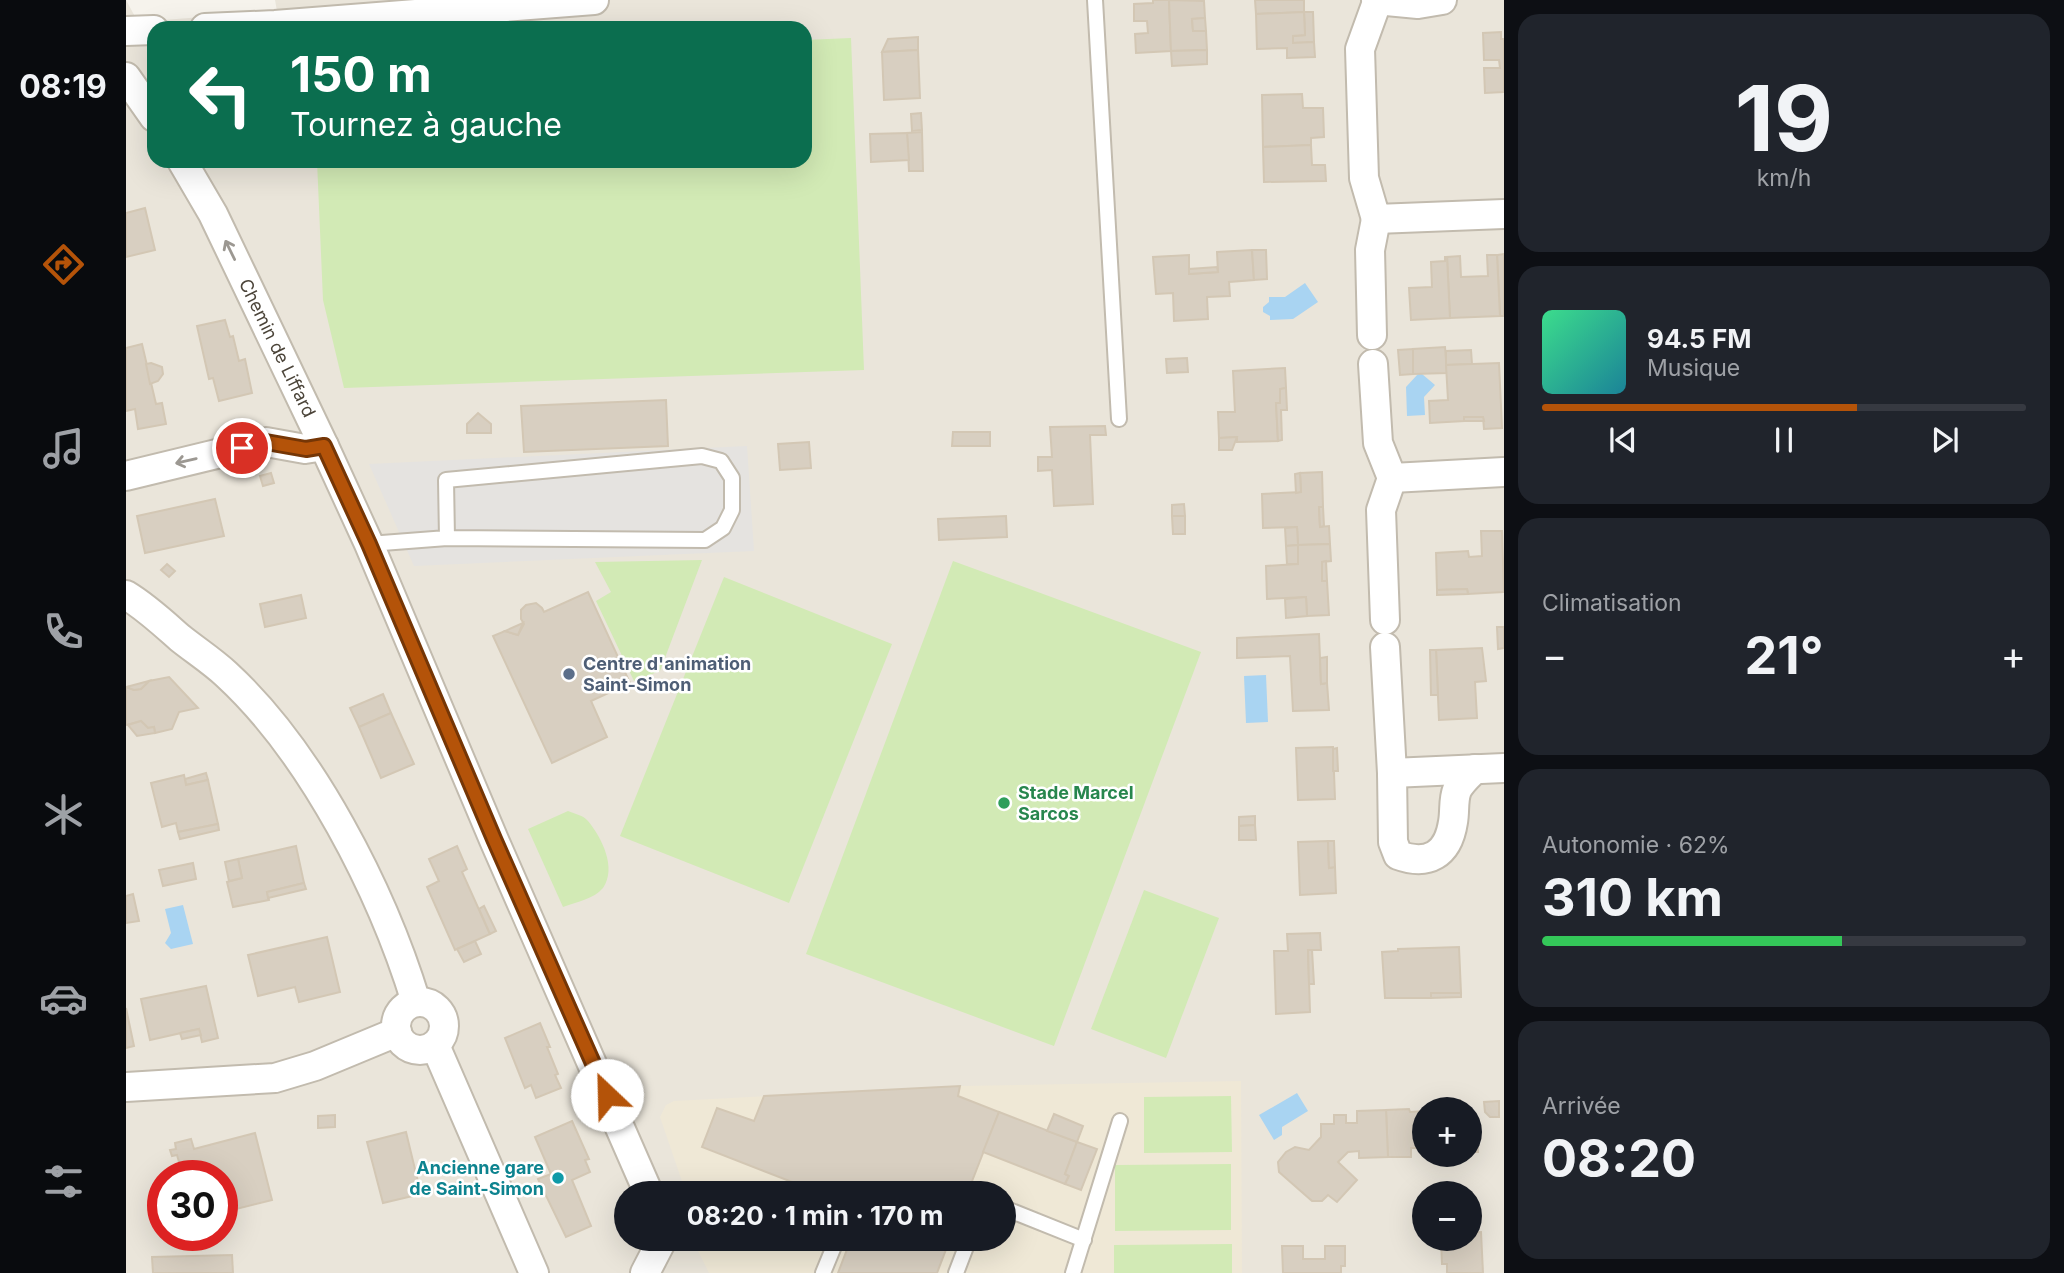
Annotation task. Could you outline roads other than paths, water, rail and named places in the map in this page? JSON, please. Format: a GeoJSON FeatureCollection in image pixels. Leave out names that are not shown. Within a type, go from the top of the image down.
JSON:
{"type":"FeatureCollection","features":[{"type":"Feature","properties":{"kind":"street"},"geometry":{"type":"LineString","coordinates":[[326,21],[594,0]]}},
{"type":"Feature","properties":{"kind":"street"},"geometry":{"type":"LineString","coordinates":[[1372,335],[1370,250],[1376,219],[1364,178],[1360,49],[1376,1],[1418,4],[1442,0]]}},
{"type":"Feature","properties":{"kind":"street"},"geometry":{"type":"LineString","coordinates":[[126,31],[147,30]]}},
{"type":"Feature","properties":{"kind":"street"},"geometry":{"type":"LineString","coordinates":[[126,77],[147,107]]}},
{"type":"Feature","properties":{"kind":"street","name":"Chemin de Liffard"},"geometry":{"type":"LineString","coordinates":[[186,168],[213,214],[369,544],[643,1181]]}},
{"type":"Feature","properties":{"kind":"street"},"geometry":{"type":"LineString","coordinates":[[1376,219],[1504,214]]}},
{"type":"Feature","properties":{"kind":"street"},"geometry":{"type":"LineString","coordinates":[[1373,364],[1378,443],[1392,478],[1381,510],[1393,842],[1398,855],[1413,860],[1430,859],[1443,847],[1453,824],[1454,798],[1458,786],[1475,769]]}},
{"type":"Feature","properties":{"kind":"street"},"geometry":{"type":"LineString","coordinates":[[126,476],[266,442],[306,449],[324,446]]}},
{"type":"Feature","properties":{"kind":"street"},"geometry":{"type":"LineString","coordinates":[[1392,478],[1504,472]]}},
{"type":"Feature","properties":{"kind":"street"},"geometry":{"type":"LineString","coordinates":[[126,595],[226,674],[271,722],[332,809],[383,912],[404,963],[416,1002]]}},
{"type":"Feature","properties":{"kind":"street"},"geometry":{"type":"LineString","coordinates":[[1392,773],[1504,768]]}},
{"type":"Feature","properties":{"kind":"street"},"geometry":{"type":"LineString","coordinates":[[416,1002],[434,1007],[442,1015],[444,1030],[435,1045],[428,1049],[419,1050],[405,1045],[397,1032],[398,1019],[403,1010],[416,1002]]}},
{"type":"Feature","properties":{"kind":"street"},"geometry":{"type":"LineString","coordinates":[[126,1087],[275,1078],[315,1066],[397,1032]]}},
{"type":"Feature","properties":{"kind":"street"},"geometry":{"type":"LineString","coordinates":[[435,1045],[534,1273]]}},
{"type":"Feature","properties":{"kind":"street"},"geometry":{"type":"LineString","coordinates":[[645,1272],[656,1251]]}},
{"type":"Feature","properties":{"kind":"lane"},"geometry":{"type":"LineString","coordinates":[[1095,0],[1119,419]]}},
{"type":"Feature","properties":{"kind":"lane"},"geometry":{"type":"LineString","coordinates":[[369,544],[447,538],[705,540],[723,528],[732,510],[732,478],[720,461],[702,456],[446,480],[447,538]]}},
{"type":"Feature","properties":{"kind":"lane"},"geometry":{"type":"LineString","coordinates":[[1073,1273],[1121,1121]]}},
{"type":"Feature","properties":{"kind":"lane"},"geometry":{"type":"LineString","coordinates":[[1016,1213],[1084,1240]]}},
{"type":"Feature","properties":{"kind":"lane"},"geometry":{"type":"LineString","coordinates":[[824,1273],[832,1251]]}},
{"type":"Feature","properties":{"kind":"lane"},"geometry":{"type":"LineString","coordinates":[[956,1273],[964,1251]]}},
{"type":"Feature","properties":{"kind":"water"},"geometry":{"type":"Polygon","coordinates":[[[1305,283],[1318,302],[1293,319],[1270,320],[1270,316],[1263,312],[1269,297],[1285,297],[1305,283]]]}},
{"type":"Feature","properties":{"kind":"water"},"geometry":{"type":"Polygon","coordinates":[[[1418,374],[1422,374],[1435,385],[1424,397],[1425,415],[1407,416],[1406,387],[1418,374]]]}},
{"type":"Feature","properties":{"kind":"water"},"geometry":{"type":"Polygon","coordinates":[[[1266,675],[1268,722],[1246,723],[1244,676],[1266,675]]]}},
{"type":"Feature","properties":{"kind":"water"},"geometry":{"type":"Polygon","coordinates":[[[183,905],[193,944],[171,949],[165,943],[171,933],[165,909],[183,905]]]}},
{"type":"Feature","properties":{"kind":"water"},"geometry":{"type":"Polygon","coordinates":[[[1297,1093],[1308,1111],[1282,1127],[1282,1135],[1274,1140],[1259,1115],[1297,1093]]]}},
{"type":"Feature","properties":{"kind":"place","name":"Centre d'animation Saint-Simon"},"geometry":{"type":"Point","coordinates":[569,674]}},
{"type":"Feature","properties":{"kind":"place","name":"Stade Marcel Sarcos"},"geometry":{"type":"Point","coordinates":[1004,803]}},
{"type":"Feature","properties":{"kind":"place","name":"Ancienne gare de Saint-Simon"},"geometry":{"type":"Point","coordinates":[558,1178]}}]}
